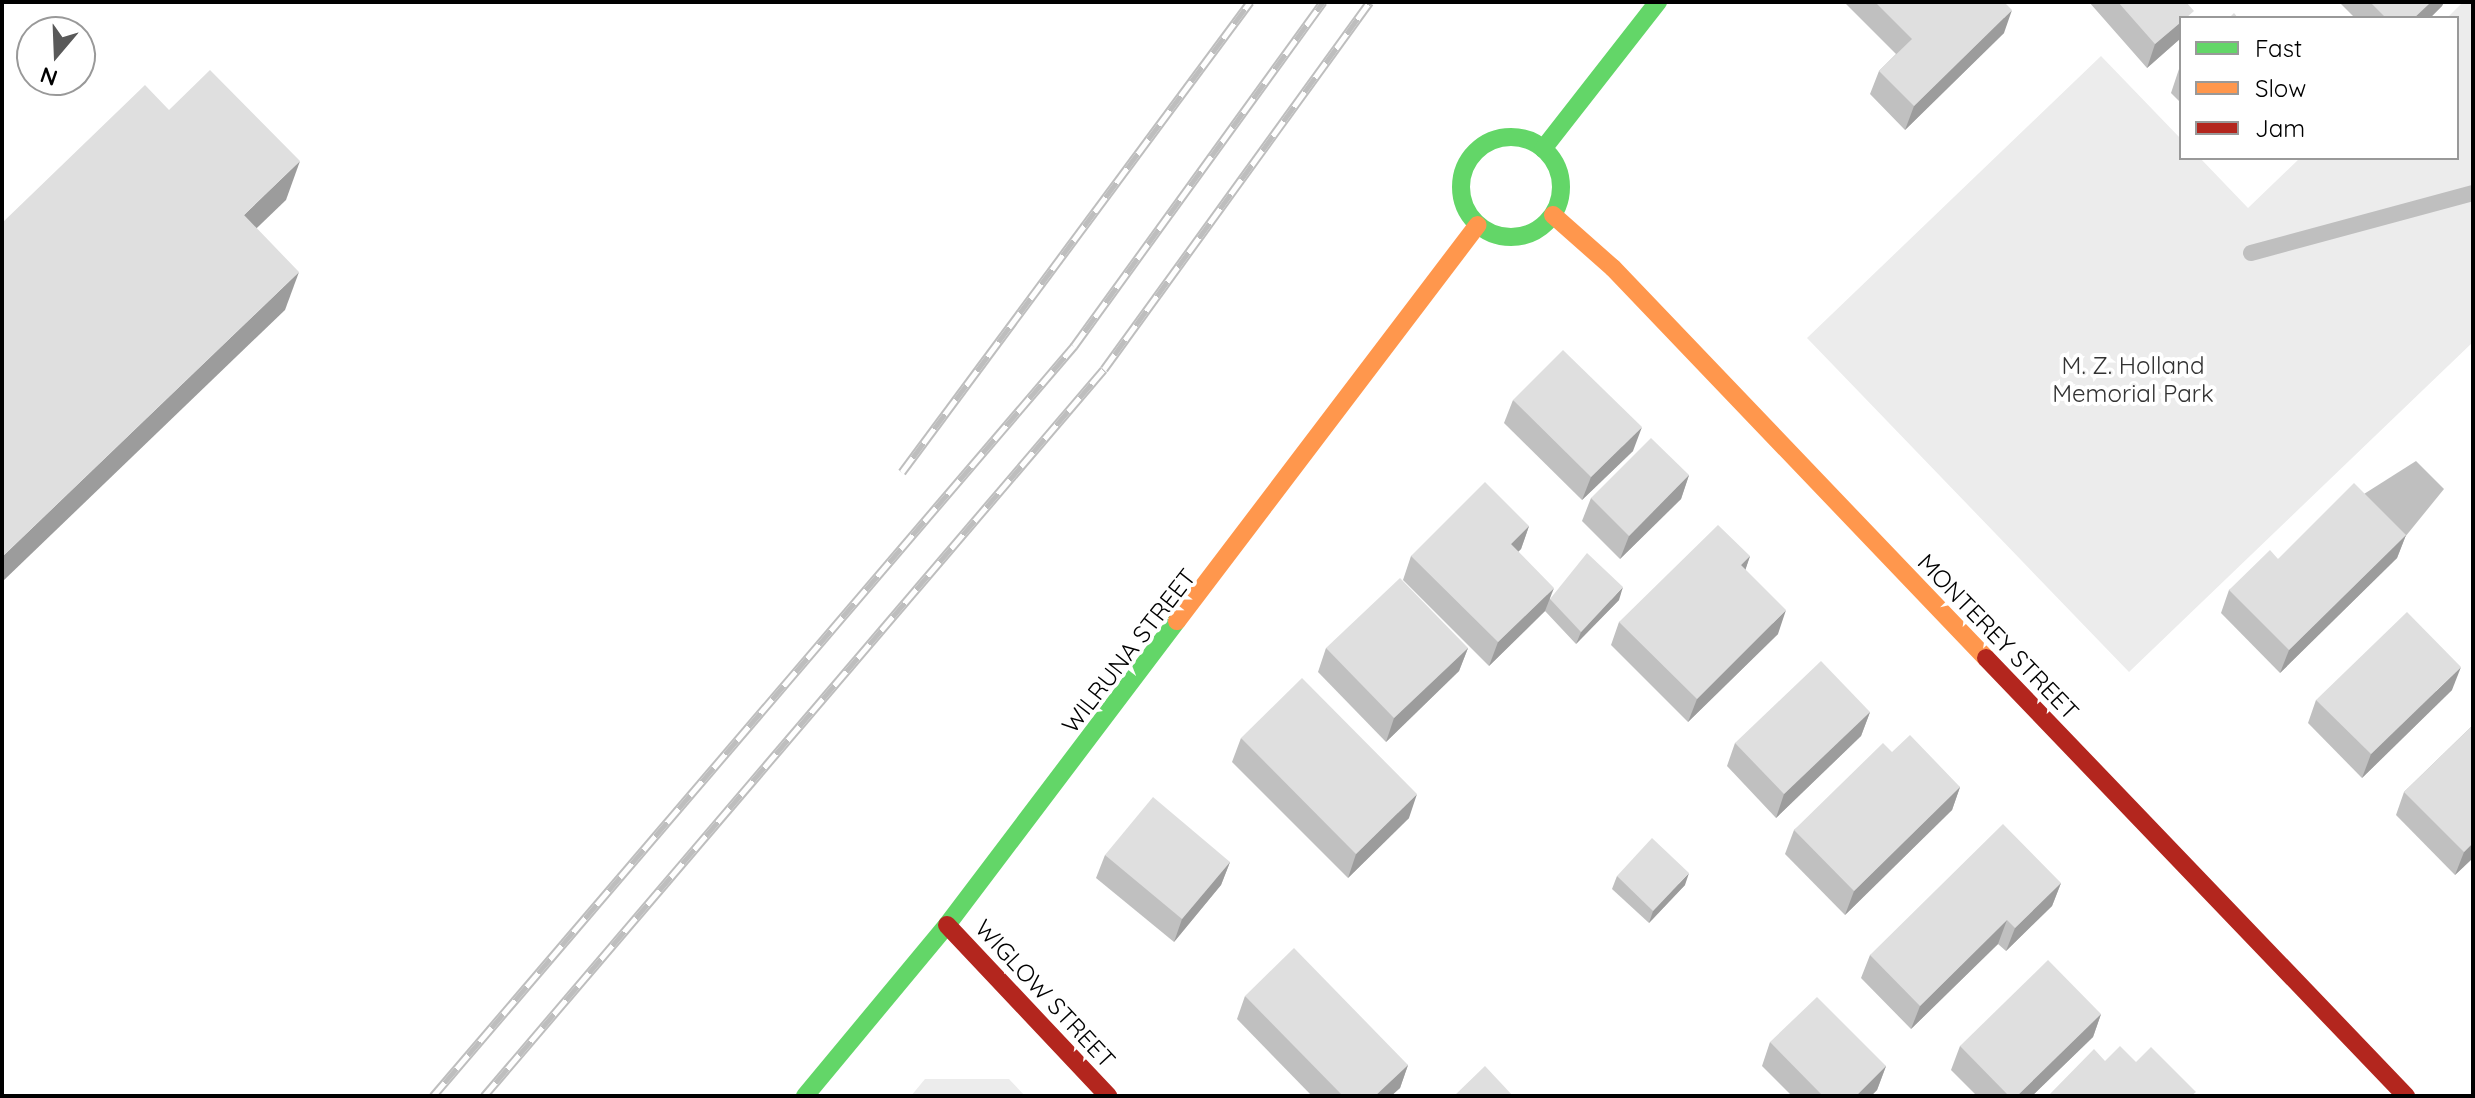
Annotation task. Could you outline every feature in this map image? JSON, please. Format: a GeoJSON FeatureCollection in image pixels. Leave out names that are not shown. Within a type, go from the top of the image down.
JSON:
{"type":"FeatureCollection","features":[{"type":"Feature","properties":{"kind":"main road"},"geometry":{"type":"LineString","coordinates":[[1543,149],[1658,2]]}},
{"type":"Feature","properties":{"kind":"main road"},"geometry":{"type":"LineString","coordinates":[[1511,137],[1543,149],[1560,173],[1553,215],[1519,236],[1478,225],[1461,182],[1472,155],[1511,137]]}},
{"type":"Feature","properties":{"kind":"main road","name":"MONTEREY STREET"},"geometry":{"type":"LineString","coordinates":[[1553,215],[1613,268],[2406,1096]]}},
{"type":"Feature","properties":{"kind":"main road","name":"WILRUNA STREET"},"geometry":{"type":"LineString","coordinates":[[805,1096],[947,925],[1478,225]]}},
{"type":"Feature","properties":{"kind":"main road","name":"WIGLOW STREET"},"geometry":{"type":"LineString","coordinates":[[947,925],[1108,1096]]}},
{"type":"Feature","properties":{"kind":"green space","name":"M. Z. Holland Memorial Park"},"geometry":{"type":"Polygon","coordinates":[[[2463,2],[2473,2],[2473,342],[2129,672],[1807,338],[2101,56],[2179,137],[2179,160],[2202,160],[2248,208],[2298,160],[2459,160],[2459,16],[2449,16],[2463,2]]]}},
{"type":"Feature","properties":{"kind":"green space"},"geometry":{"type":"Polygon","coordinates":[[[925,1079],[1009,1079],[1025,1096],[911,1096],[925,1079]]]}},
{"type":"Feature","properties":{"kind":"shaded area"},"geometry":{"type":"Polygon","coordinates":[[[2416,461],[2444,489],[2405,537],[2364,494],[2416,461]]]}},
{"type":"Feature","properties":{"kind":"building"},"geometry":{"type":"Polygon","coordinates":[[[1875,2],[2004,2],[2012,10],[1914,106],[1879,71],[1912,39],[1875,2]]]}},
{"type":"Feature","properties":{"kind":"building"},"geometry":{"type":"Polygon","coordinates":[[[2118,2],[2186,2],[2194,11],[2188,16],[2179,16],[2179,24],[2155,44],[2118,2]]]}},
{"type":"Feature","properties":{"kind":"building"},"geometry":{"type":"Polygon","coordinates":[[[2370,2],[2431,2],[2416,16],[2384,16],[2370,2]]]}},
{"type":"Feature","properties":{"kind":"building"},"geometry":{"type":"Polygon","coordinates":[[[210,70],[300,161],[244,215],[299,272],[2,557],[2,223],[145,85],[169,110],[210,70]]]}},
{"type":"Feature","properties":{"kind":"building"},"geometry":{"type":"Polygon","coordinates":[[[1563,350],[1642,427],[1591,477],[1513,400],[1563,350]]]}},
{"type":"Feature","properties":{"kind":"building"},"geometry":{"type":"Polygon","coordinates":[[[1651,438],[1689,475],[1629,536],[1591,498],[1651,438]]]}},
{"type":"Feature","properties":{"kind":"building"},"geometry":{"type":"Polygon","coordinates":[[[1485,482],[1529,526],[1511,544],[1554,588],[1498,642],[1411,556],[1485,482]]]}},
{"type":"Feature","properties":{"kind":"building"},"geometry":{"type":"Polygon","coordinates":[[[2354,483],[2406,535],[2289,650],[2229,590],[2270,550],[2278,559],[2354,483]]]}},
{"type":"Feature","properties":{"kind":"building"},"geometry":{"type":"Polygon","coordinates":[[[1718,525],[1750,556],[1741,565],[1786,610],[1697,699],[1619,622],[1718,525]]]}},
{"type":"Feature","properties":{"kind":"building"},"geometry":{"type":"Polygon","coordinates":[[[1587,553],[1623,587],[1581,632],[1550,599],[1587,553]]]}},
{"type":"Feature","properties":{"kind":"building"},"geometry":{"type":"Polygon","coordinates":[[[1400,578],[1468,648],[1394,718],[1326,648],[1400,578]]]}},
{"type":"Feature","properties":{"kind":"building"},"geometry":{"type":"Polygon","coordinates":[[[2407,612],[2461,667],[2371,754],[2316,700],[2407,612]]]}},
{"type":"Feature","properties":{"kind":"building"},"geometry":{"type":"Polygon","coordinates":[[[1821,661],[1870,712],[1784,794],[1735,743],[1821,661]]]}},
{"type":"Feature","properties":{"kind":"building"},"geometry":{"type":"Polygon","coordinates":[[[1302,678],[1417,794],[1356,854],[1241,738],[1302,678]]]}},
{"type":"Feature","properties":{"kind":"building"},"geometry":{"type":"Polygon","coordinates":[[[2473,725],[2473,843],[2464,852],[2404,792],[2473,725]]]}},
{"type":"Feature","properties":{"kind":"building"},"geometry":{"type":"Polygon","coordinates":[[[1910,735],[1960,787],[1854,891],[1794,830],[1883,743],[1892,752],[1910,735]]]}},
{"type":"Feature","properties":{"kind":"building"},"geometry":{"type":"Polygon","coordinates":[[[1153,797],[1230,862],[1182,919],[1105,855],[1153,797]]]}},
{"type":"Feature","properties":{"kind":"building"},"geometry":{"type":"Polygon","coordinates":[[[2003,824],[2061,883],[2015,928],[2007,920],[1920,1006],[1870,955],[2003,824]]]}},
{"type":"Feature","properties":{"kind":"building"},"geometry":{"type":"Polygon","coordinates":[[[1652,838],[1689,873],[1653,911],[1617,876],[1652,838]]]}},
{"type":"Feature","properties":{"kind":"building"},"geometry":{"type":"Polygon","coordinates":[[[1294,948],[1408,1065],[1375,1096],[1343,1096],[1245,996],[1294,948]]]}},
{"type":"Feature","properties":{"kind":"building"},"geometry":{"type":"Polygon","coordinates":[[[2048,960],[2101,1014],[2017,1096],[2009,1096],[1960,1046],[2048,960]]]}},
{"type":"Feature","properties":{"kind":"building"},"geometry":{"type":"Polygon","coordinates":[[[1817,997],[1886,1066],[1856,1096],[1823,1096],[1770,1042],[1817,997]]]}},
{"type":"Feature","properties":{"kind":"building"},"geometry":{"type":"Polygon","coordinates":[[[2120,1046],[2136,1062],[2151,1047],[2196,1092],[2191,1096],[2048,1096],[2094,1049],[2105,1061],[2120,1046]]]}},
{"type":"Feature","properties":{"kind":"building"},"geometry":{"type":"Polygon","coordinates":[[[1485,1066],[1513,1096],[1454,1096],[1485,1066]]]}},
{"type":"Feature","properties":{"kind":"waterway"},"geometry":{"type":"LineString","coordinates":[[2251,253],[2473,193]]}},
{"type":"Feature","properties":{"kind":"railway"},"geometry":{"type":"LineString","coordinates":[[902,472],[1250,2]]}},
{"type":"Feature","properties":{"kind":"railway"},"geometry":{"type":"LineString","coordinates":[[433,1096],[1074,346],[1323,2]]}},
{"type":"Feature","properties":{"kind":"railway"},"geometry":{"type":"LineString","coordinates":[[484,1096],[1104,369],[1370,2]]}},
{"type":"Feature","properties":{"kind":"traffic: fast"},"geometry":{"type":"LineString","coordinates":[[1543,149],[1658,2]]}},
{"type":"Feature","properties":{"kind":"traffic: fast"},"geometry":{"type":"LineString","coordinates":[[1511,137],[1530,141],[1546,152],[1557,168],[1561,187],[1557,206],[1546,222],[1530,233],[1511,237],[1492,233],[1476,222],[1465,206],[1461,187],[1465,168],[1476,152],[1492,141],[1511,137]]}},
{"type":"Feature","properties":{"kind":"traffic: fast"},"geometry":{"type":"LineString","coordinates":[[805,1096],[947,925],[1177,621]]}},
{"type":"Feature","properties":{"kind":"traffic: slow"},"geometry":{"type":"LineString","coordinates":[[1553,215],[1613,268],[1986,658]]}},
{"type":"Feature","properties":{"kind":"traffic: slow"},"geometry":{"type":"LineString","coordinates":[[1177,621],[1478,225]]}},
{"type":"Feature","properties":{"kind":"traffic: jam"},"geometry":{"type":"LineString","coordinates":[[1986,658],[2406,1096]]}},
{"type":"Feature","properties":{"kind":"traffic: jam"},"geometry":{"type":"LineString","coordinates":[[947,925],[1108,1096]]}}]}
